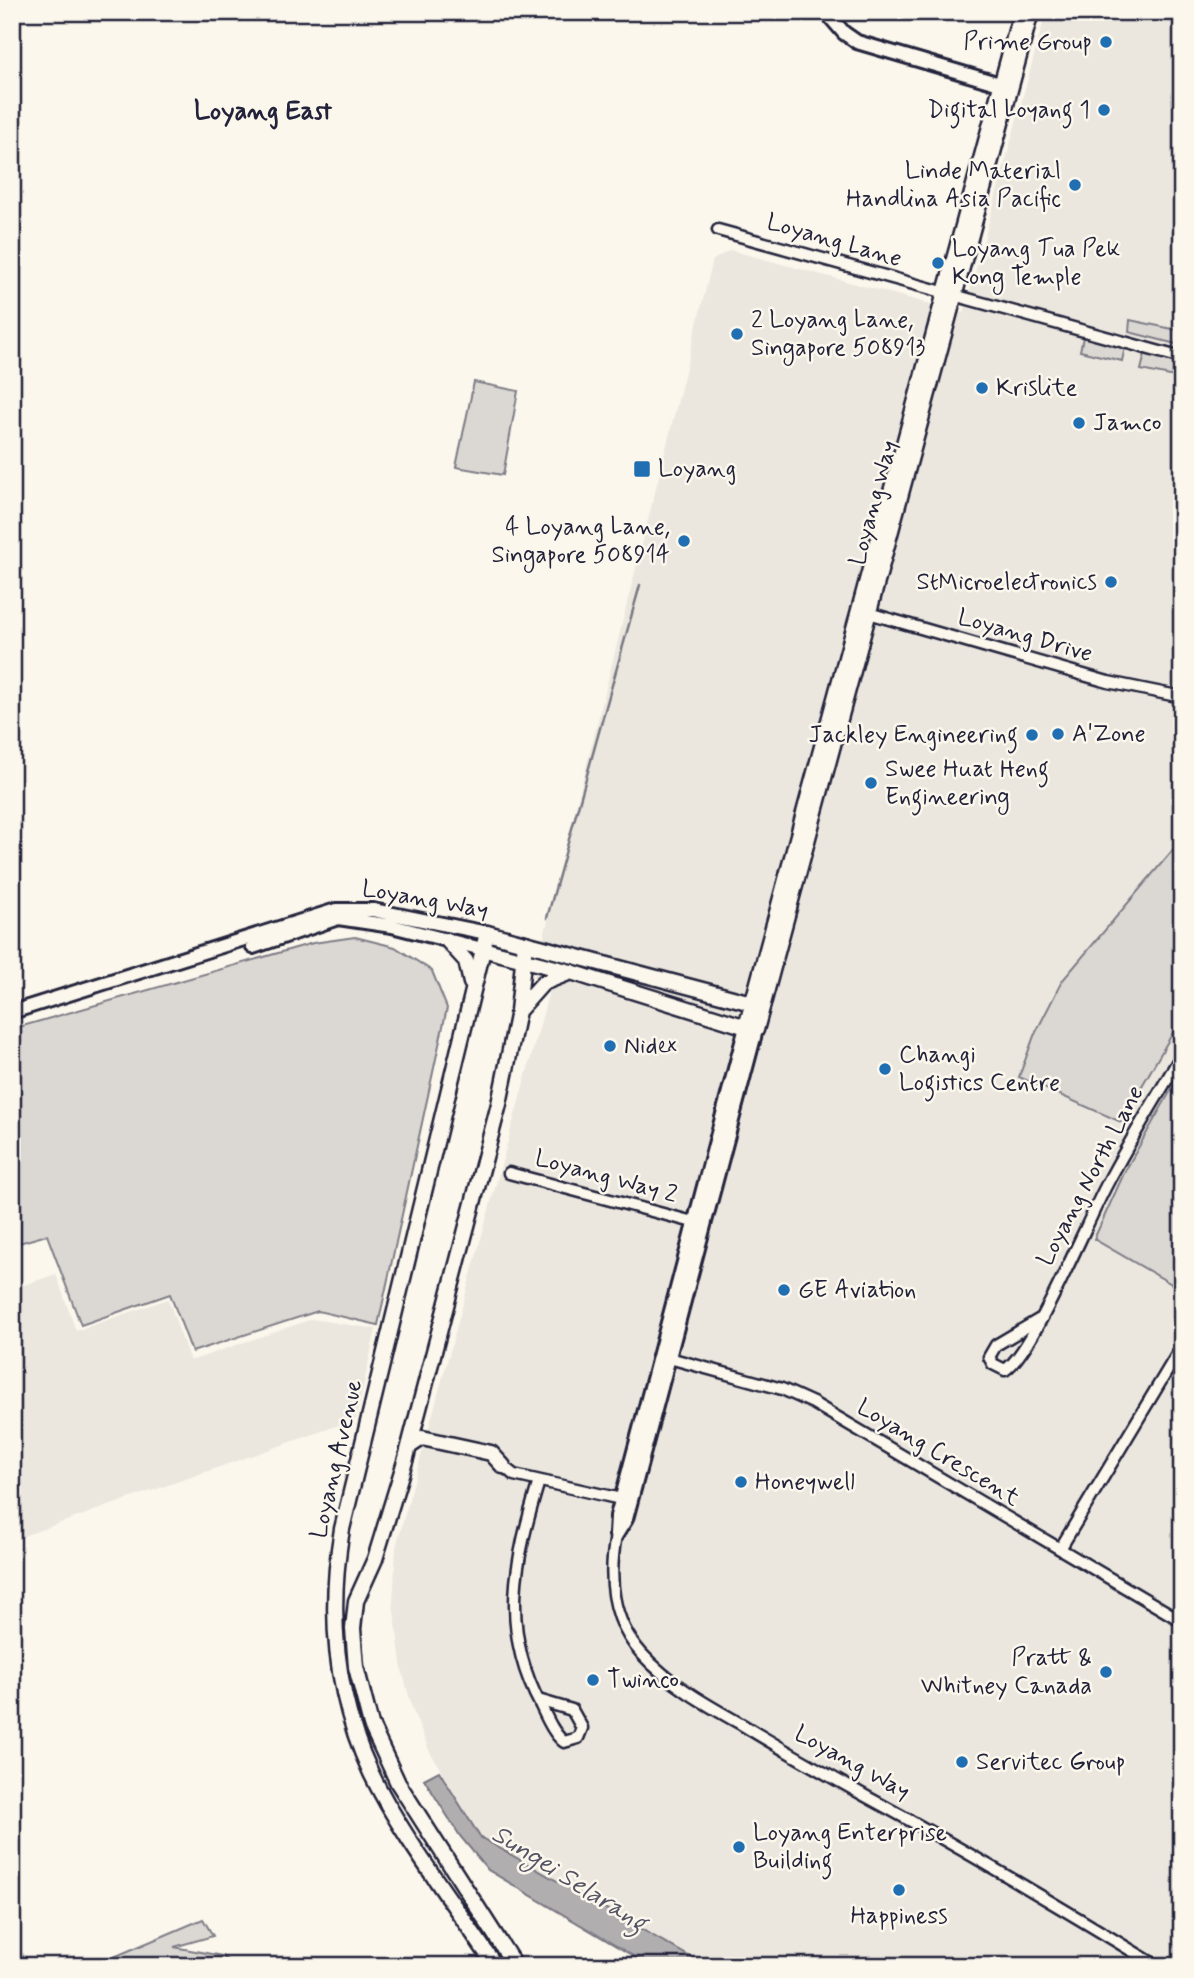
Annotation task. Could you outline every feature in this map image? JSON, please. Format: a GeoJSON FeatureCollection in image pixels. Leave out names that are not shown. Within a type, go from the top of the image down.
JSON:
{"type":"FeatureCollection","features":[{"type":"Feature","properties":{"kind":"main road","name":"Loyang Way"},"geometry":{"type":"LineString","coordinates":[[482,949],[571,972],[751,1028],[1005,86],[1021,12]]}},
{"type":"Feature","properties":{"kind":"main road","name":"Loyang Way"},"geometry":{"type":"LineString","coordinates":[[948,296],[994,105],[1005,86],[1031,12]]}},
{"type":"Feature","properties":{"kind":"main road","name":"Loyang Way"},"geometry":{"type":"LineString","coordinates":[[486,933],[758,1004]]}},
{"type":"Feature","properties":{"kind":"main road","name":"Loyang Avenue"},"geometry":{"type":"LineString","coordinates":[[486,933],[342,1529],[334,1610],[343,1689],[372,1774],[495,1966]]}},
{"type":"Feature","properties":{"kind":"main road"},"geometry":{"type":"LineString","coordinates":[[447,940],[466,961],[471,991]]}},
{"type":"Feature","properties":{"kind":"main road"},"geometry":{"type":"LineString","coordinates":[[515,1966],[398,1783],[372,1725],[356,1667],[353,1629],[356,1601],[375,1559],[410,1446],[499,1104],[517,1011],[524,943]]}},
{"type":"Feature","properties":{"kind":"main road"},"geometry":{"type":"LineString","coordinates":[[517,1011],[543,983],[571,972]]}},
{"type":"Feature","properties":{"kind":"main road"},"geometry":{"type":"LineString","coordinates":[[410,1446],[422,1438],[491,1453],[503,1466]]}},
{"type":"Feature","properties":{"kind":"street"},"geometry":{"type":"LineString","coordinates":[[826,12],[844,33],[872,47],[1005,86]]}},
{"type":"Feature","properties":{"kind":"street"},"geometry":{"type":"LineString","coordinates":[[831,12],[872,47]]}},
{"type":"Feature","properties":{"kind":"street"},"geometry":{"type":"LineString","coordinates":[[979,78],[990,91],[994,105]]}},
{"type":"Feature","properties":{"kind":"street","name":"Loyang Lane"},"geometry":{"type":"LineString","coordinates":[[718,230],[948,296],[1182,358]]}},
{"type":"Feature","properties":{"kind":"street","name":"Loyang Drive"},"geometry":{"type":"LineString","coordinates":[[863,611],[1108,682],[1182,697]]}},
{"type":"Feature","properties":{"kind":"street","name":"Loyang Way"},"geometry":{"type":"LineString","coordinates":[[12,1012],[228,946],[336,909],[373,910],[486,933]]}},
{"type":"Feature","properties":{"kind":"street","name":"Loyang Way"},"geometry":{"type":"LineString","coordinates":[[12,1020],[338,918],[375,922],[482,949]]}},
{"type":"Feature","properties":{"kind":"street","name":"Loyang Way"},"geometry":{"type":"LineString","coordinates":[[751,1028],[616,1535],[611,1585],[622,1625],[642,1654],[669,1678],[790,1756],[961,1849],[1157,1966]]}},
{"type":"Feature","properties":{"kind":"street","name":"Loyang North Lane"},"geometry":{"type":"LineString","coordinates":[[1040,1319],[996,1345],[989,1357],[993,1364],[1005,1370],[1015,1364],[1040,1319],[1108,1182],[1182,1054]]}},
{"type":"Feature","properties":{"kind":"street","name":"Loyang Way 2"},"geometry":{"type":"LineString","coordinates":[[509,1173],[699,1220]]}},
{"type":"Feature","properties":{"kind":"street"},"geometry":{"type":"LineString","coordinates":[[1060,1549],[1182,1346]]}},
{"type":"Feature","properties":{"kind":"street","name":"Loyang Crescent"},"geometry":{"type":"LineString","coordinates":[[663,1356],[782,1389],[813,1403],[1182,1621]]}},
{"type":"Feature","properties":{"kind":"street"},"geometry":{"type":"LineString","coordinates":[[503,1466],[514,1475],[627,1496]]}},
{"type":"Feature","properties":{"kind":"street"},"geometry":{"type":"LineString","coordinates":[[537,1700],[572,1710],[582,1728],[579,1738],[569,1743],[560,1740],[537,1700],[519,1649],[514,1614],[515,1570],[539,1481]]}},
{"type":"Feature","properties":{"kind":"street","name":"Loyang Way"},"geometry":{"type":"LineString","coordinates":[[616,1535],[627,1514],[627,1496]]}},
{"type":"Feature","properties":{"kind":"shaded area"},"geometry":{"type":"Polygon","coordinates":[[[1048,12],[1182,12],[1182,1966],[707,1966],[481,1836],[474,1827],[429,1750],[413,1711],[402,1670],[393,1603],[396,1547],[550,988],[532,984],[713,260],[730,250],[964,313],[1048,12]]]}},
{"type":"Feature","properties":{"kind":"shaded area"},"geometry":{"type":"Polygon","coordinates":[[[1130,320],[1182,331],[1180,345],[1129,332],[1130,320]]]}},
{"type":"Feature","properties":{"kind":"shaded area"},"geometry":{"type":"Polygon","coordinates":[[[1083,337],[1125,347],[1122,361],[1080,351],[1083,337]]]}},
{"type":"Feature","properties":{"kind":"shaded area"},"geometry":{"type":"Polygon","coordinates":[[[1145,354],[1182,362],[1180,378],[1141,370],[1145,354]]]}},
{"type":"Feature","properties":{"kind":"shaded area"},"geometry":{"type":"Polygon","coordinates":[[[474,382],[518,391],[503,475],[456,467],[474,382]]]}},
{"type":"Feature","properties":{"kind":"shaded area"},"geometry":{"type":"Polygon","coordinates":[[[1182,839],[1182,1017],[1121,1122],[1019,1077],[1034,1036],[1062,981],[1182,839]]]}},
{"type":"Feature","properties":{"kind":"shaded area"},"geometry":{"type":"Polygon","coordinates":[[[355,937],[395,947],[432,971],[447,1008],[378,1325],[318,1311],[192,1352],[170,1294],[81,1325],[47,1235],[12,1245],[12,1029],[313,943],[355,937]]]}},
{"type":"Feature","properties":{"kind":"shaded area"},"geometry":{"type":"Polygon","coordinates":[[[1182,1083],[1182,1290],[1094,1239],[1125,1171],[1174,1085],[1182,1083]]]}},
{"type":"Feature","properties":{"kind":"shaded area"},"geometry":{"type":"Polygon","coordinates":[[[56,1274],[76,1331],[168,1299],[190,1361],[312,1319],[376,1329],[356,1419],[12,1540],[12,1289],[56,1274]]]}},
{"type":"Feature","properties":{"kind":"shaded area"},"geometry":{"type":"Polygon","coordinates":[[[439,1771],[480,1837],[706,1966],[650,1966],[488,1870],[460,1836],[424,1779],[439,1771]]]}},
{"type":"Feature","properties":{"kind":"shaded area"},"geometry":{"type":"Polygon","coordinates":[[[203,1919],[213,1936],[174,1947],[222,1956],[234,1966],[114,1966],[114,1957],[203,1919]]]}},
{"type":"Feature","properties":{"kind":"waterway"},"geometry":{"type":"LineString","coordinates":[[547,918],[640,585]]}},
{"type":"Feature","properties":{"kind":"place","name":"Prime Group"},"geometry":{"type":"Point","coordinates":[1106,42]}},
{"type":"Feature","properties":{"kind":"place","name":"Digital Loyang 1"},"geometry":{"type":"Point","coordinates":[1104,110]}},
{"type":"Feature","properties":{"kind":"place","name":"Linde Material Handlina Asia Pacific"},"geometry":{"type":"Point","coordinates":[1075,185]}},
{"type":"Feature","properties":{"kind":"place","name":"Loyang Tua Pek Kong Temple"},"geometry":{"type":"Point","coordinates":[938,263]}},
{"type":"Feature","properties":{"kind":"place","name":"2 Loyang Lane, Singapore 508913"},"geometry":{"type":"Point","coordinates":[737,334]}},
{"type":"Feature","properties":{"kind":"place","name":"Krislite"},"geometry":{"type":"Point","coordinates":[982,388]}},
{"type":"Feature","properties":{"kind":"place","name":"Jamco"},"geometry":{"type":"Point","coordinates":[1079,423]}},
{"type":"Feature","properties":{"kind":"place","name":"Loyang"},"geometry":{"type":"Point","coordinates":[642,469]}},
{"type":"Feature","properties":{"kind":"place","name":"4 Loyang Lane, Singapore 508914"},"geometry":{"type":"Point","coordinates":[684,541]}},
{"type":"Feature","properties":{"kind":"place","name":"StMicroelectronics"},"geometry":{"type":"Point","coordinates":[1111,582]}},
{"type":"Feature","properties":{"kind":"place","name":"A'Zone"},"geometry":{"type":"Point","coordinates":[1058,734]}},
{"type":"Feature","properties":{"kind":"place","name":"Jackley Engineering"},"geometry":{"type":"Point","coordinates":[1032,735]}},
{"type":"Feature","properties":{"kind":"place","name":"Swee Huat Heng Engineering"},"geometry":{"type":"Point","coordinates":[871,783]}},
{"type":"Feature","properties":{"kind":"place","name":"Nidex"},"geometry":{"type":"Point","coordinates":[610,1046]}},
{"type":"Feature","properties":{"kind":"place","name":"Changi Logistics Centre"},"geometry":{"type":"Point","coordinates":[885,1069]}},
{"type":"Feature","properties":{"kind":"place","name":"GE Aviation"},"geometry":{"type":"Point","coordinates":[784,1290]}},
{"type":"Feature","properties":{"kind":"place","name":"Honeywell"},"geometry":{"type":"Point","coordinates":[741,1482]}},
{"type":"Feature","properties":{"kind":"place","name":"Pratt & Whitney Canada"},"geometry":{"type":"Point","coordinates":[1106,1672]}},
{"type":"Feature","properties":{"kind":"place","name":"Twinco"},"geometry":{"type":"Point","coordinates":[593,1680]}},
{"type":"Feature","properties":{"kind":"place","name":"Servitec Group"},"geometry":{"type":"Point","coordinates":[962,1762]}},
{"type":"Feature","properties":{"kind":"place","name":"Loyang Enterprise Building"},"geometry":{"type":"Point","coordinates":[739,1847]}},
{"type":"Feature","properties":{"kind":"place","name":"Happiness"},"geometry":{"type":"Point","coordinates":[899,1890]}},
{"type":"Feature","properties":{"kind":"district","name":"Loyang East"},"geometry":{"type":"Point","coordinates":[263,112]}},
{"type":"Feature","properties":{"kind":"water label","name":"Sungei Selarang"},"geometry":{"type":"Point","coordinates":[569,1879]}}]}
